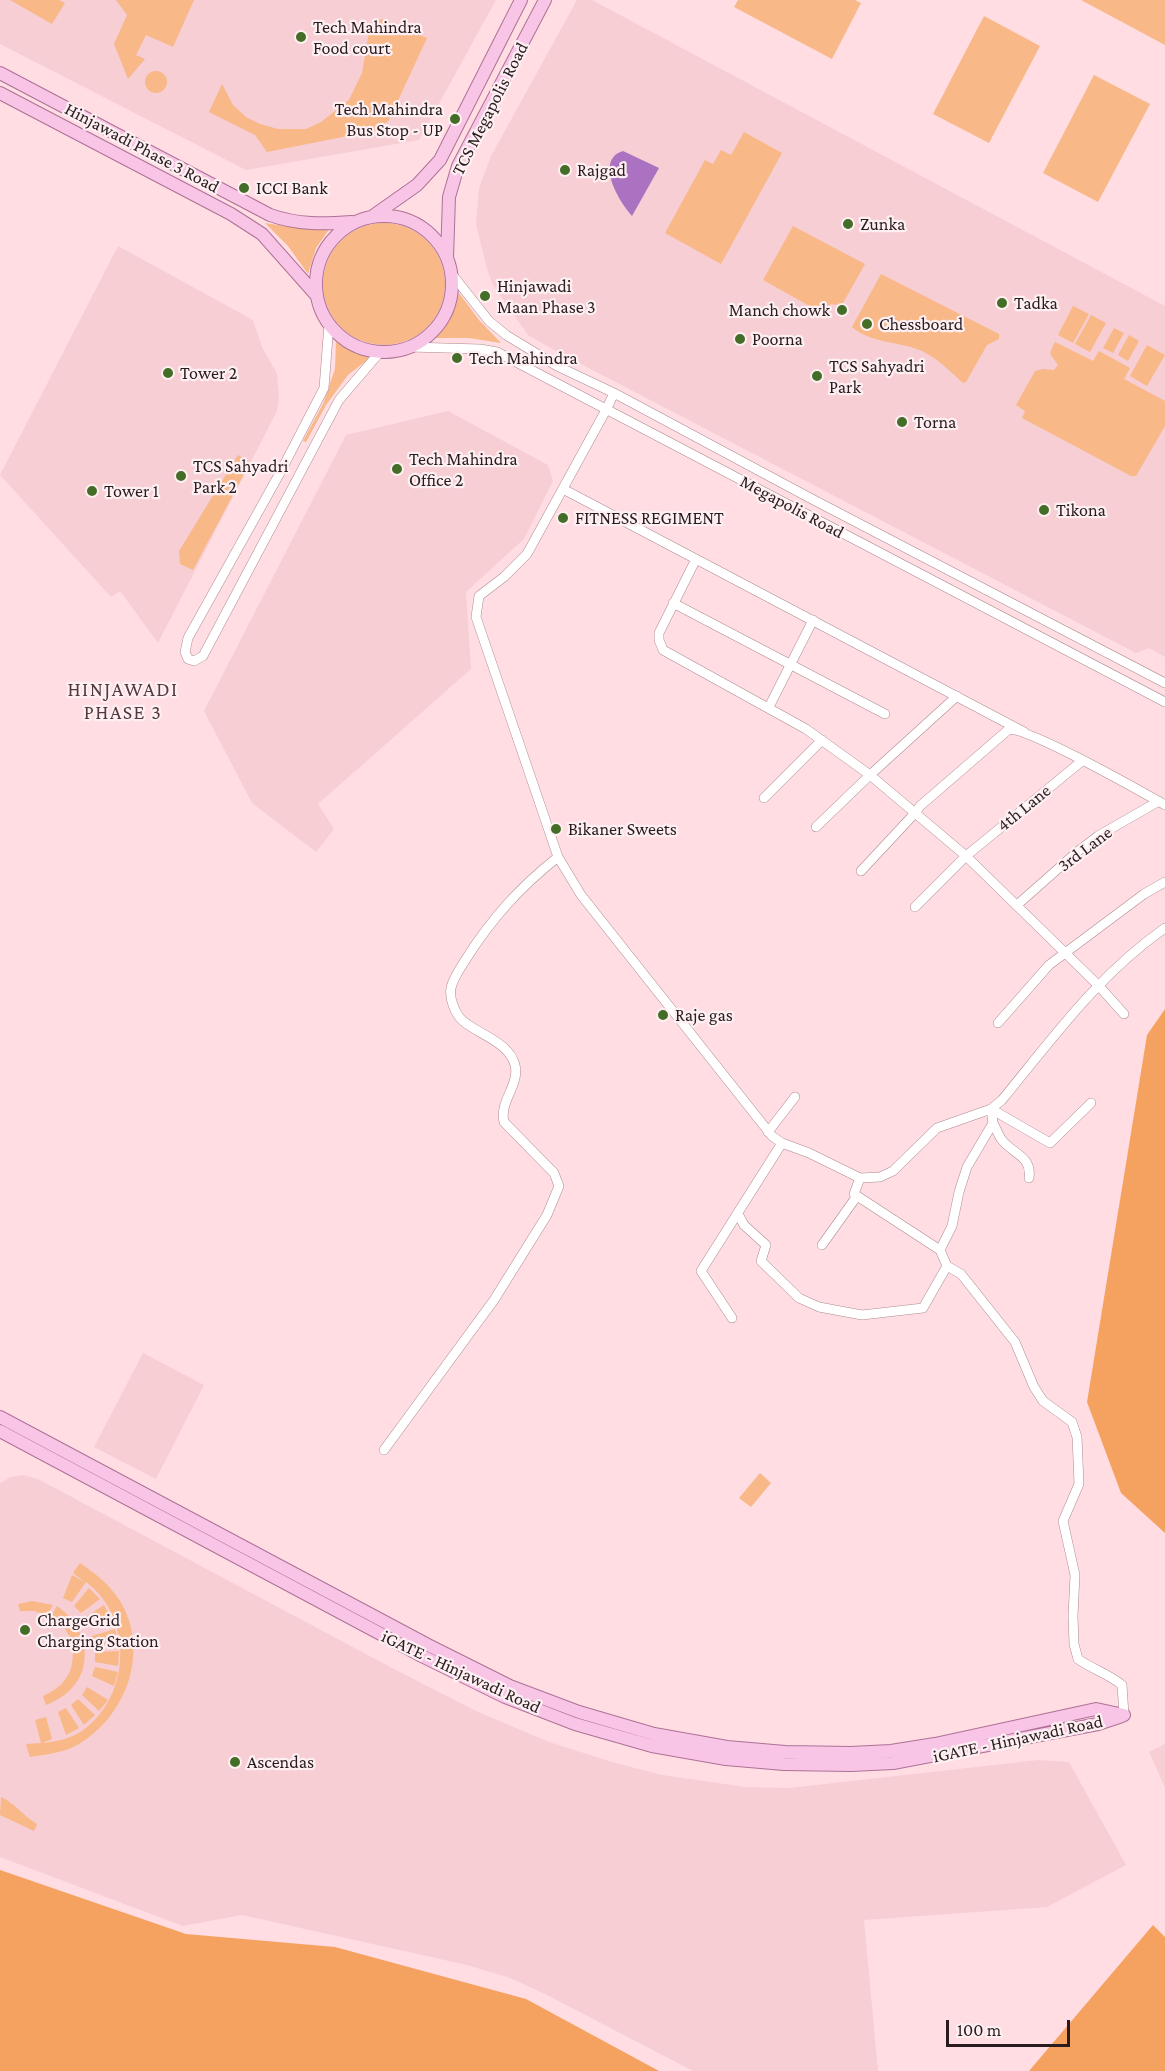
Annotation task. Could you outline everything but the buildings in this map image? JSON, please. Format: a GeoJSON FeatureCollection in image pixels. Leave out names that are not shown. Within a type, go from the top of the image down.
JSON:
{"type":"FeatureCollection","features":[{"type":"Feature","properties":{"kind":"main road","name":"TCS Megapolis Road"},"geometry":{"type":"LineString","coordinates":[[372,217],[417,185],[440,160],[521,0]]}},
{"type":"Feature","properties":{"kind":"main road","name":"TCS Megapolis Road"},"geometry":{"type":"LineString","coordinates":[[447,258],[449,197],[458,166],[545,0]]}},
{"type":"Feature","properties":{"kind":"main road","name":"Hinjawadi Phase 3 Road"},"geometry":{"type":"LineString","coordinates":[[0,73],[286,221],[305,224],[357,221]]}},
{"type":"Feature","properties":{"kind":"main road","name":"Hinjawadi Phase 3 Road"},"geometry":{"type":"LineString","coordinates":[[0,93],[262,234],[317,296]]}},
{"type":"Feature","properties":{"kind":"main road"},"geometry":{"type":"LineString","coordinates":[[387,216],[402,219],[416,225],[434,239],[447,258],[452,288],[444,317],[429,334],[410,347],[396,351],[365,350],[339,335],[328,324],[321,310],[316,280],[324,251],[333,239],[357,221],[387,216]]}},
{"type":"Feature","properties":{"kind":"main road","name":"iGATE - Hinjawadi Road"},"geometry":{"type":"LineString","coordinates":[[0,1418],[428,1645],[510,1686],[579,1712],[654,1734],[727,1747],[892,1757]]}},
{"type":"Feature","properties":{"kind":"main road","name":"iGATE - Hinjawadi Road"},"geometry":{"type":"LineString","coordinates":[[0,1431],[422,1656],[506,1697],[575,1724],[652,1746],[726,1759],[784,1764],[851,1765],[1086,1726],[1124,1715]]}},
{"type":"Feature","properties":{"kind":"street","name":"Megapolis Road"},"geometry":{"type":"LineString","coordinates":[[451,273],[489,321],[506,335],[557,366],[614,393],[1165,684]]}},
{"type":"Feature","properties":{"kind":"street"},"geometry":{"type":"LineString","coordinates":[[328,324],[324,387],[281,471],[188,638],[184,652],[188,659],[194,661],[203,656],[339,400],[380,352]]}},
{"type":"Feature","properties":{"kind":"street","name":"Megapolis Road"},"geometry":{"type":"LineString","coordinates":[[410,347],[480,349],[497,352],[1165,702]]}},
{"type":"Feature","properties":{"kind":"street"},"geometry":{"type":"LineString","coordinates":[[614,393],[527,554],[504,577],[479,596],[476,617],[558,857],[581,895],[768,1132],[782,1143],[809,1153],[860,1178],[880,1177],[893,1171],[937,1128],[991,1109],[1002,1100],[1098,985],[1139,946],[1165,928]]}},
{"type":"Feature","properties":{"kind":"street"},"geometry":{"type":"LineString","coordinates":[[563,489],[1162,803]]}},
{"type":"Feature","properties":{"kind":"street"},"geometry":{"type":"LineString","coordinates":[[696,559],[659,633],[663,650],[769,707],[822,740],[870,775],[966,856],[1098,985],[1124,1014]]}},
{"type":"Feature","properties":{"kind":"street"},"geometry":{"type":"LineString","coordinates":[[673,603],[789,666],[885,714]]}},
{"type":"Feature","properties":{"kind":"street"},"geometry":{"type":"LineString","coordinates":[[769,707],[813,620]]}},
{"type":"Feature","properties":{"kind":"street"},"geometry":{"type":"LineString","coordinates":[[816,827],[957,696]]}},
{"type":"Feature","properties":{"kind":"street"},"geometry":{"type":"LineString","coordinates":[[861,872],[920,806],[1008,730],[1014,728],[1024,732]]}},
{"type":"Feature","properties":{"kind":"street"},"geometry":{"type":"LineString","coordinates":[[764,798],[822,740]]}},
{"type":"Feature","properties":{"kind":"street","name":"4th Lane"},"geometry":{"type":"LineString","coordinates":[[915,907],[966,856],[1082,761]]}},
{"type":"Feature","properties":{"kind":"street","name":"3rd Lane"},"geometry":{"type":"LineString","coordinates":[[1017,905],[1091,841],[1162,803]]}},
{"type":"Feature","properties":{"kind":"street"},"geometry":{"type":"LineString","coordinates":[[384,1450],[494,1300],[547,1215],[559,1186],[554,1173],[504,1122],[502,1111],[514,1082],[515,1065],[505,1049],[485,1033],[463,1021],[453,1007],[451,988],[463,964],[493,920],[530,879],[558,857]]}},
{"type":"Feature","properties":{"kind":"street"},"geometry":{"type":"LineString","coordinates":[[998,1023],[1049,965],[1144,894],[1165,882]]}},
{"type":"Feature","properties":{"kind":"street"},"geometry":{"type":"LineString","coordinates":[[768,1132],[795,1097]]}},
{"type":"Feature","properties":{"kind":"street"},"geometry":{"type":"LineString","coordinates":[[991,1109],[1050,1143],[1091,1103]]}},
{"type":"Feature","properties":{"kind":"street"},"geometry":{"type":"LineString","coordinates":[[991,1109],[993,1123],[1002,1140],[1028,1163],[1029,1178]]}},
{"type":"Feature","properties":{"kind":"street"},"geometry":{"type":"LineString","coordinates":[[940,1250],[952,1226],[967,1167],[993,1123]]}},
{"type":"Feature","properties":{"kind":"street"},"geometry":{"type":"LineString","coordinates":[[732,1318],[701,1271],[782,1143]]}},
{"type":"Feature","properties":{"kind":"street"},"geometry":{"type":"LineString","coordinates":[[860,1178],[854,1194],[940,1250],[947,1266],[961,1274],[1015,1342],[1034,1387],[1043,1401],[1072,1422],[1077,1437],[1079,1484],[1063,1521],[1075,1575],[1074,1644],[1078,1659],[1112,1677],[1122,1685],[1124,1715]]}},
{"type":"Feature","properties":{"kind":"street"},"geometry":{"type":"LineString","coordinates":[[822,1245],[857,1196]]}},
{"type":"Feature","properties":{"kind":"street"},"geometry":{"type":"LineString","coordinates":[[738,1214],[750,1231],[766,1245],[761,1261],[799,1298],[819,1307],[862,1315],[923,1308],[947,1266]]}},
{"type":"Feature","properties":{"kind":"shaded area"},"geometry":{"type":"Polygon","coordinates":[[[0,0],[496,0],[419,140],[246,170],[0,44],[0,0]]]}},
{"type":"Feature","properties":{"kind":"shaded area"},"geometry":{"type":"Polygon","coordinates":[[[10,0],[59,0],[65,3],[52,24],[10,0]]]}},
{"type":"Feature","properties":{"kind":"shaded area"},"geometry":{"type":"Polygon","coordinates":[[[116,0],[194,0],[173,47],[146,35],[136,55],[145,59],[128,79],[114,44],[127,15],[116,0]]]}},
{"type":"Feature","properties":{"kind":"shaded area","name":"TCS Sahyadri Park"},"geometry":{"type":"Polygon","coordinates":[[[577,0],[592,0],[1165,306],[1165,657],[1149,648],[1136,653],[528,335],[493,285],[487,269],[476,224],[479,188],[491,156],[577,0]]]}},
{"type":"Feature","properties":{"kind":"shaded area"},"geometry":{"type":"Polygon","coordinates":[[[738,0],[855,0],[861,3],[832,59],[734,7],[738,0]]]}},
{"type":"Feature","properties":{"kind":"shaded area"},"geometry":{"type":"Polygon","coordinates":[[[1081,0],[1165,0],[1165,45],[1081,0]]]}},
{"type":"Feature","properties":{"kind":"shaded area"},"geometry":{"type":"Polygon","coordinates":[[[984,16],[1040,46],[989,143],[933,114],[984,16]]]}},
{"type":"Feature","properties":{"kind":"shaded area"},"geometry":{"type":"Polygon","coordinates":[[[382,19],[427,38],[389,120],[378,130],[267,152],[255,135],[209,112],[222,84],[233,105],[246,117],[260,124],[278,129],[306,129],[321,122],[349,100],[362,73],[370,26],[382,19]]]}},
{"type":"Feature","properties":{"kind":"shaded area"},"geometry":{"type":"Polygon","coordinates":[[[156,71],[164,74],[167,82],[164,90],[156,93],[148,90],[145,82],[148,74],[156,71]]]}},
{"type":"Feature","properties":{"kind":"shaded area"},"geometry":{"type":"Polygon","coordinates":[[[1094,75],[1150,104],[1098,202],[1043,173],[1094,75]]]}},
{"type":"Feature","properties":{"kind":"shaded area"},"geometry":{"type":"Polygon","coordinates":[[[744,132],[782,153],[721,264],[665,233],[705,160],[713,164],[721,150],[731,155],[744,132]]]}},
{"type":"Feature","properties":{"kind":"shaded area"},"geometry":{"type":"Polygon","coordinates":[[[623,151],[659,168],[632,216],[616,192],[610,172],[610,163],[623,151]]]}},
{"type":"Feature","properties":{"kind":"shaded area"},"geometry":{"type":"Polygon","coordinates":[[[265,223],[297,228],[330,228],[316,248],[308,274],[288,246],[265,223]]]}},
{"type":"Feature","properties":{"kind":"shaded area"},"geometry":{"type":"Polygon","coordinates":[[[384,223],[407,228],[418,233],[427,241],[435,250],[440,261],[445,284],[440,307],[435,318],[427,327],[418,335],[407,340],[384,345],[361,340],[350,335],[341,327],[333,318],[328,307],[323,284],[328,261],[333,250],[341,241],[350,233],[361,228],[384,223]]]}},
{"type":"Feature","properties":{"kind":"shaded area"},"geometry":{"type":"Polygon","coordinates":[[[793,226],[865,264],[843,303],[830,304],[824,314],[763,280],[793,226]]]}},
{"type":"Feature","properties":{"kind":"shaded area"},"geometry":{"type":"Polygon","coordinates":[[[118,246],[253,320],[262,347],[277,374],[279,398],[277,411],[158,643],[120,591],[111,597],[0,475],[118,246]]]}},
{"type":"Feature","properties":{"kind":"shaded area"},"geometry":{"type":"Polygon","coordinates":[[[881,274],[999,334],[999,339],[987,345],[966,382],[963,383],[938,361],[922,351],[868,337],[852,327],[881,274]]]}},
{"type":"Feature","properties":{"kind":"shaded area"},"geometry":{"type":"Polygon","coordinates":[[[459,293],[479,320],[501,343],[469,338],[435,338],[451,317],[459,293]]]}},
{"type":"Feature","properties":{"kind":"shaded area"},"geometry":{"type":"Polygon","coordinates":[[[1073,306],[1089,314],[1073,343],[1058,335],[1073,306]]]}},
{"type":"Feature","properties":{"kind":"shaded area"},"geometry":{"type":"Polygon","coordinates":[[[1091,315],[1106,323],[1090,352],[1075,344],[1091,315]]]}},
{"type":"Feature","properties":{"kind":"shaded area"},"geometry":{"type":"Polygon","coordinates":[[[1114,328],[1124,333],[1113,353],[1103,348],[1114,328]]]}},
{"type":"Feature","properties":{"kind":"shaded area"},"geometry":{"type":"Polygon","coordinates":[[[1129,335],[1139,341],[1128,361],[1118,355],[1129,335]]]}},
{"type":"Feature","properties":{"kind":"shaded area"},"geometry":{"type":"Polygon","coordinates":[[[336,342],[370,358],[348,375],[326,405],[306,442],[303,441],[323,404],[335,369],[336,342]]]}},
{"type":"Feature","properties":{"kind":"shaded area"},"geometry":{"type":"Polygon","coordinates":[[[1055,342],[1093,361],[1099,351],[1130,368],[1124,379],[1165,401],[1165,426],[1136,476],[1131,476],[1022,418],[1025,411],[1016,405],[1035,371],[1054,370],[1058,365],[1051,353],[1055,342]]]}},
{"type":"Feature","properties":{"kind":"shaded area"},"geometry":{"type":"Polygon","coordinates":[[[1147,345],[1165,355],[1147,386],[1130,376],[1147,345]]]}},
{"type":"Feature","properties":{"kind":"shaded area"},"geometry":{"type":"Polygon","coordinates":[[[448,411],[548,465],[553,481],[524,539],[466,592],[471,669],[318,804],[334,829],[316,852],[252,803],[204,711],[346,435],[448,411]]]}},
{"type":"Feature","properties":{"kind":"shaded area"},"geometry":{"type":"Polygon","coordinates":[[[238,455],[250,463],[193,570],[180,564],[179,551],[238,455]]]}},
{"type":"Feature","properties":{"kind":"shaded area"},"geometry":{"type":"Polygon","coordinates":[[[1165,1009],[1165,1533],[1121,1493],[1087,1402],[1147,1035],[1165,1009]]]}},
{"type":"Feature","properties":{"kind":"shaded area"},"geometry":{"type":"Polygon","coordinates":[[[143,1353],[204,1385],[156,1479],[94,1447],[143,1353]]]}},
{"type":"Feature","properties":{"kind":"shaded area"},"geometry":{"type":"Polygon","coordinates":[[[760,1473],[771,1483],[751,1507],[739,1498],[760,1473]]]}},
{"type":"Feature","properties":{"kind":"shaded area"},"geometry":{"type":"Polygon","coordinates":[[[23,1475],[38,1479],[476,1711],[549,1742],[612,1762],[662,1775],[745,1787],[790,1788],[1038,1760],[1069,1762],[1126,1865],[1047,1907],[864,1920],[878,2071],[693,2071],[545,1994],[510,1978],[467,1965],[242,1915],[183,1926],[0,1857],[0,1483],[11,1477],[23,1475]]]}},
{"type":"Feature","properties":{"kind":"shaded area"},"geometry":{"type":"Polygon","coordinates":[[[80,1563],[112,1590],[129,1620],[133,1640],[133,1661],[129,1680],[121,1699],[96,1732],[67,1749],[30,1757],[26,1744],[41,1743],[35,1720],[46,1717],[52,1739],[42,1743],[62,1740],[77,1734],[98,1716],[110,1698],[117,1678],[120,1657],[119,1636],[113,1615],[102,1597],[86,1582],[72,1602],[63,1598],[72,1575],[85,1582],[73,1573],[80,1563]]]}},
{"type":"Feature","properties":{"kind":"shaded area"},"geometry":{"type":"Polygon","coordinates":[[[89,1588],[100,1599],[81,1613],[74,1606],[89,1588]]]}},
{"type":"Feature","properties":{"kind":"shaded area"},"geometry":{"type":"Polygon","coordinates":[[[32,1601],[53,1605],[47,1615],[34,1611],[20,1611],[18,1604],[32,1601]]]}},
{"type":"Feature","properties":{"kind":"shaded area"},"geometry":{"type":"Polygon","coordinates":[[[104,1605],[111,1618],[88,1626],[84,1618],[104,1605]]]}},
{"type":"Feature","properties":{"kind":"shaded area"},"geometry":{"type":"Polygon","coordinates":[[[57,1606],[73,1619],[81,1635],[71,1639],[64,1627],[50,1617],[57,1606]]]}},
{"type":"Feature","properties":{"kind":"shaded area"},"geometry":{"type":"Polygon","coordinates":[[[115,1629],[118,1643],[94,1645],[92,1636],[115,1629]]]}},
{"type":"Feature","properties":{"kind":"shaded area"},"geometry":{"type":"Polygon","coordinates":[[[83,1640],[84,1662],[78,1680],[65,1695],[46,1705],[43,1696],[58,1687],[71,1669],[72,1644],[83,1640]]]}},
{"type":"Feature","properties":{"kind":"shaded area"},"geometry":{"type":"Polygon","coordinates":[[[119,1651],[118,1666],[95,1662],[95,1652],[119,1651]]]}},
{"type":"Feature","properties":{"kind":"shaded area"},"geometry":{"type":"Polygon","coordinates":[[[95,1667],[118,1672],[114,1686],[92,1676],[95,1667]]]}},
{"type":"Feature","properties":{"kind":"shaded area"},"geometry":{"type":"Polygon","coordinates":[[[87,1687],[108,1700],[99,1711],[82,1695],[87,1687]]]}},
{"type":"Feature","properties":{"kind":"shaded area"},"geometry":{"type":"Polygon","coordinates":[[[78,1699],[95,1715],[84,1725],[71,1705],[78,1699]]]}},
{"type":"Feature","properties":{"kind":"shaded area"},"geometry":{"type":"Polygon","coordinates":[[[66,1708],[79,1728],[66,1735],[58,1712],[66,1708]]]}},
{"type":"Feature","properties":{"kind":"shaded area"},"geometry":{"type":"Polygon","coordinates":[[[1165,1744],[1165,1788],[1149,1752],[1165,1744]]]}},
{"type":"Feature","properties":{"kind":"shaded area"},"geometry":{"type":"Polygon","coordinates":[[[1,1797],[37,1824],[34,1831],[0,1815],[1,1797]]]}},
{"type":"Feature","properties":{"kind":"shaded area"},"geometry":{"type":"Polygon","coordinates":[[[0,1870],[186,1934],[335,1947],[526,1999],[659,2071],[0,2071],[0,1870]]]}},
{"type":"Feature","properties":{"kind":"shaded area"},"geometry":{"type":"Polygon","coordinates":[[[1153,1925],[1165,1937],[1165,2071],[1029,2071],[1153,1925]]]}},
{"type":"Feature","properties":{"kind":"place","name":"Tech Mahindra Food court"},"geometry":{"type":"Point","coordinates":[301,37]}},
{"type":"Feature","properties":{"kind":"place","name":"Tech Mahindra Bus Stop - UP"},"geometry":{"type":"Point","coordinates":[455,119]}},
{"type":"Feature","properties":{"kind":"place","name":"Rajgad"},"geometry":{"type":"Point","coordinates":[565,170]}},
{"type":"Feature","properties":{"kind":"place","name":"ICCI Bank"},"geometry":{"type":"Point","coordinates":[244,188]}},
{"type":"Feature","properties":{"kind":"place","name":"Zunka"},"geometry":{"type":"Point","coordinates":[848,224]}},
{"type":"Feature","properties":{"kind":"place","name":"Hinjawadi Maan Phase 3"},"geometry":{"type":"Point","coordinates":[485,296]}},
{"type":"Feature","properties":{"kind":"place","name":"Tadka"},"geometry":{"type":"Point","coordinates":[1002,303]}},
{"type":"Feature","properties":{"kind":"place","name":"Manch chowk"},"geometry":{"type":"Point","coordinates":[842,310]}},
{"type":"Feature","properties":{"kind":"place","name":"Chessboard"},"geometry":{"type":"Point","coordinates":[867,324]}},
{"type":"Feature","properties":{"kind":"place","name":"Poorna"},"geometry":{"type":"Point","coordinates":[740,339]}},
{"type":"Feature","properties":{"kind":"place","name":"Tech Mahindra"},"geometry":{"type":"Point","coordinates":[457,358]}},
{"type":"Feature","properties":{"kind":"place","name":"Tower 2"},"geometry":{"type":"Point","coordinates":[168,373]}},
{"type":"Feature","properties":{"kind":"place","name":"TCS Sahyadri Park"},"geometry":{"type":"Point","coordinates":[817,376]}},
{"type":"Feature","properties":{"kind":"place","name":"Torna"},"geometry":{"type":"Point","coordinates":[902,422]}},
{"type":"Feature","properties":{"kind":"place","name":"Tech Mahindra Office 2"},"geometry":{"type":"Point","coordinates":[397,469]}},
{"type":"Feature","properties":{"kind":"place","name":"TCS Sahyadri Park 2"},"geometry":{"type":"Point","coordinates":[181,476]}},
{"type":"Feature","properties":{"kind":"place","name":"Tower 1"},"geometry":{"type":"Point","coordinates":[92,491]}},
{"type":"Feature","properties":{"kind":"place","name":"Tikona"},"geometry":{"type":"Point","coordinates":[1044,510]}},
{"type":"Feature","properties":{"kind":"place","name":"FITNESS REGIMENT"},"geometry":{"type":"Point","coordinates":[563,518]}},
{"type":"Feature","properties":{"kind":"place","name":"Bikaner Sweets"},"geometry":{"type":"Point","coordinates":[556,829]}},
{"type":"Feature","properties":{"kind":"place","name":"Raje gas"},"geometry":{"type":"Point","coordinates":[663,1015]}},
{"type":"Feature","properties":{"kind":"place","name":"ChargeGrid Charging Station"},"geometry":{"type":"Point","coordinates":[25,1630]}},
{"type":"Feature","properties":{"kind":"place","name":"Ascendas"},"geometry":{"type":"Point","coordinates":[235,1762]}},
{"type":"Feature","properties":{"kind":"district","name":"HINJAWADI PHASE 3"},"geometry":{"type":"Point","coordinates":[123,702]}}]}
